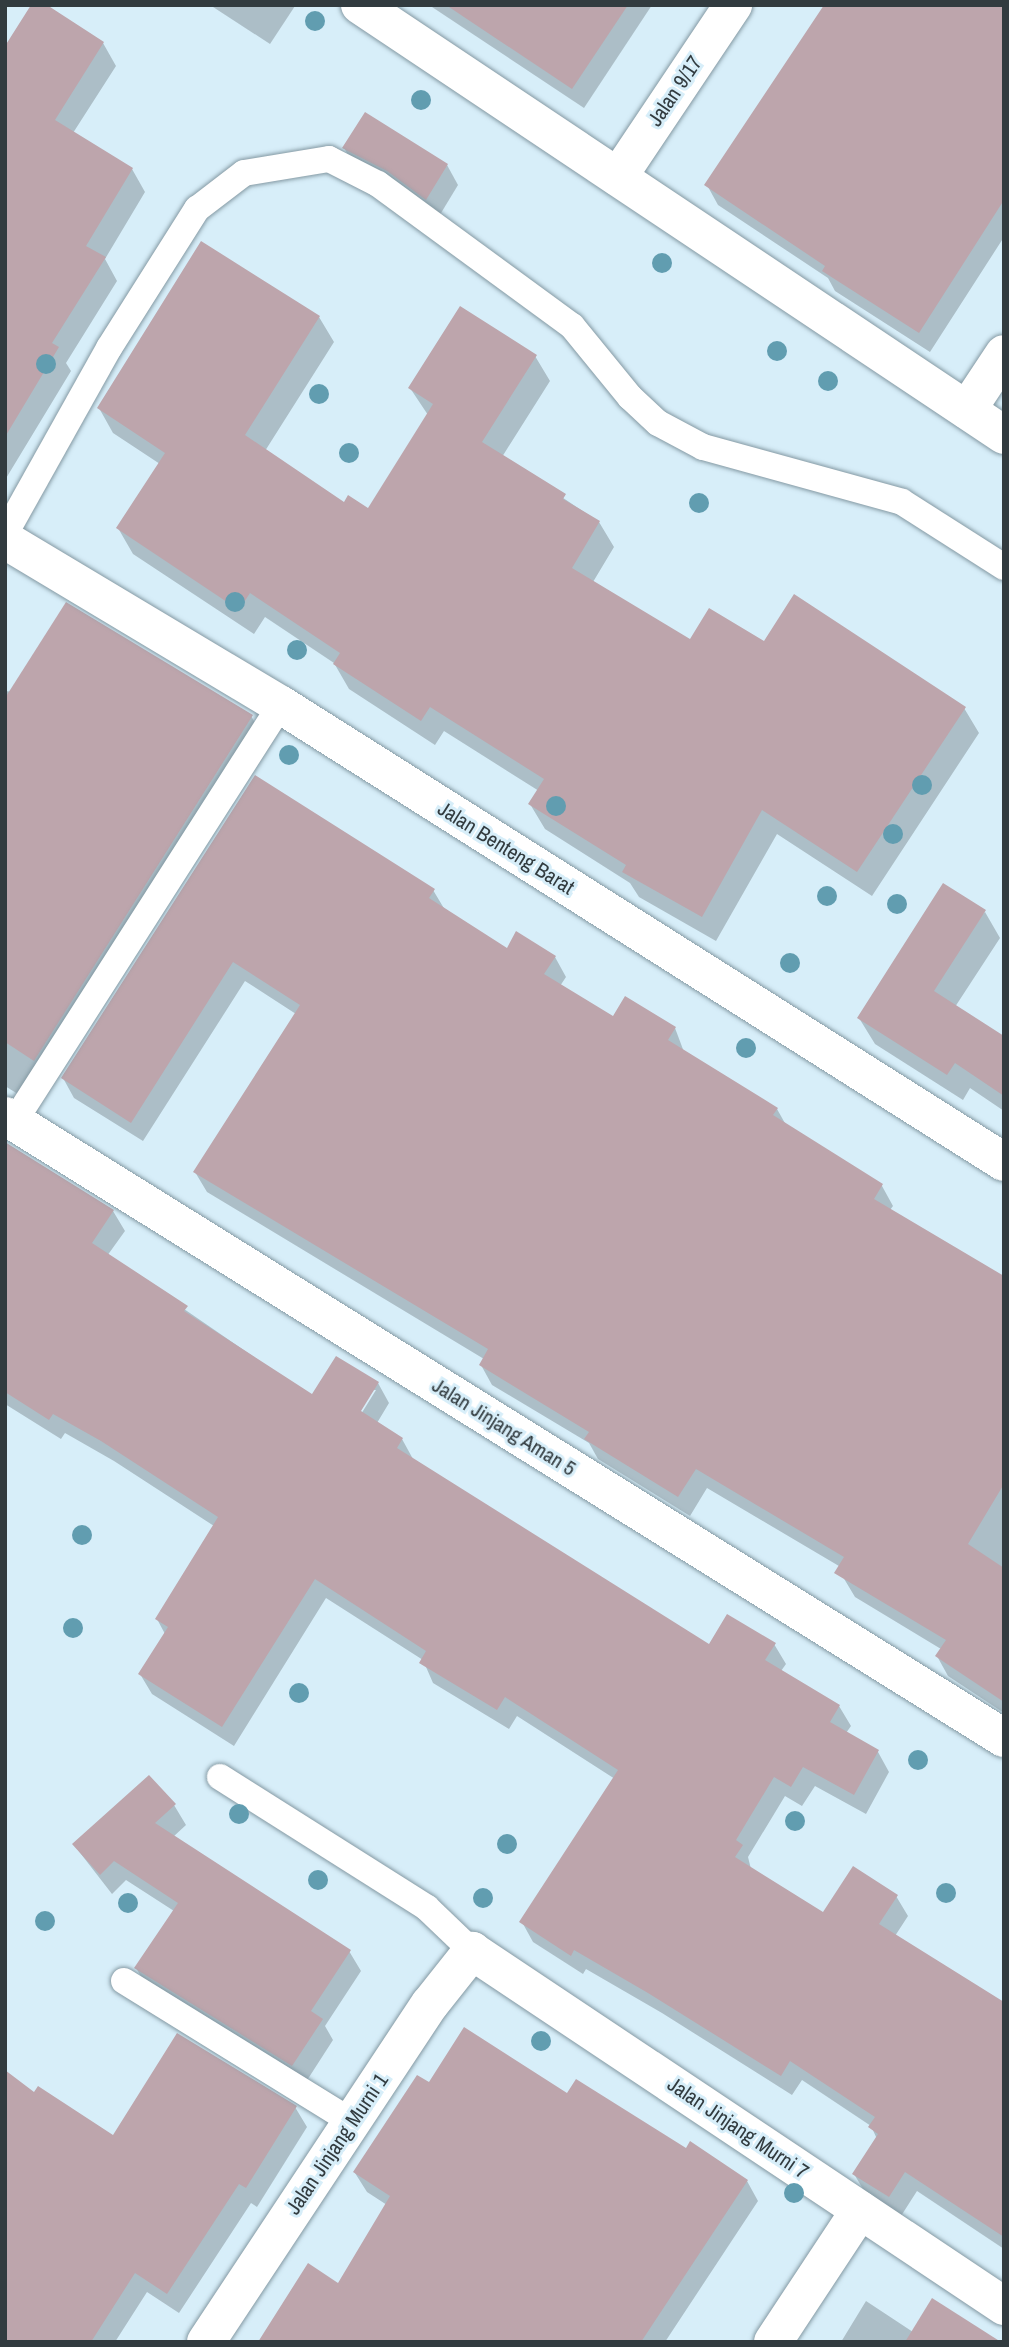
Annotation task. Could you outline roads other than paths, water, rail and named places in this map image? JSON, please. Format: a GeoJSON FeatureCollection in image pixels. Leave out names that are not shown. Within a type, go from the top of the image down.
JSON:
{"type":"FeatureCollection","features":[{"type":"Feature","properties":{"kind":"street"},"geometry":{"type":"LineString","coordinates":[[360,5],[1004,435]]}},
{"type":"Feature","properties":{"kind":"street","name":"Jalan 9/17"},"geometry":{"type":"LineString","coordinates":[[618,177],[733,5]]}},
{"type":"Feature","properties":{"kind":"street"},"geometry":{"type":"LineString","coordinates":[[967,410],[1004,354]]}},
{"type":"Feature","properties":{"kind":"street","name":"Jalan Benteng Barat"},"geometry":{"type":"LineString","coordinates":[[5,537],[281,705],[1004,1162]]}},
{"type":"Feature","properties":{"kind":"street","name":"Jalan Jinjang Aman 5"},"geometry":{"type":"LineString","coordinates":[[10,1119],[1004,1738]]}},
{"type":"Feature","properties":{"kind":"street","name":"Jalan Jinjang Murni 1"},"geometry":{"type":"LineString","coordinates":[[206,2342],[430,2004],[472,1951]]}},
{"type":"Feature","properties":{"kind":"street","name":"Jalan Jinjang Murni 7"},"geometry":{"type":"LineString","coordinates":[[472,1951],[1004,2306]]}},
{"type":"Feature","properties":{"kind":"street"},"geometry":{"type":"LineString","coordinates":[[773,2342],[860,2210]]}},
{"type":"Feature","properties":{"kind":"lane"},"geometry":{"type":"LineString","coordinates":[[5,537],[109,348],[197,209],[244,173],[329,159],[378,184],[572,326],[630,397],[658,424],[703,447],[902,502],[1004,567]]}},
{"type":"Feature","properties":{"kind":"lane"},"geometry":{"type":"LineString","coordinates":[[10,1119],[281,705]]}},
{"type":"Feature","properties":{"kind":"lane"},"geometry":{"type":"LineString","coordinates":[[220,1777],[427,1908],[472,1951]]}},
{"type":"Feature","properties":{"kind":"lane"},"geometry":{"type":"LineString","coordinates":[[124,1981],[352,2122]]}}]}
